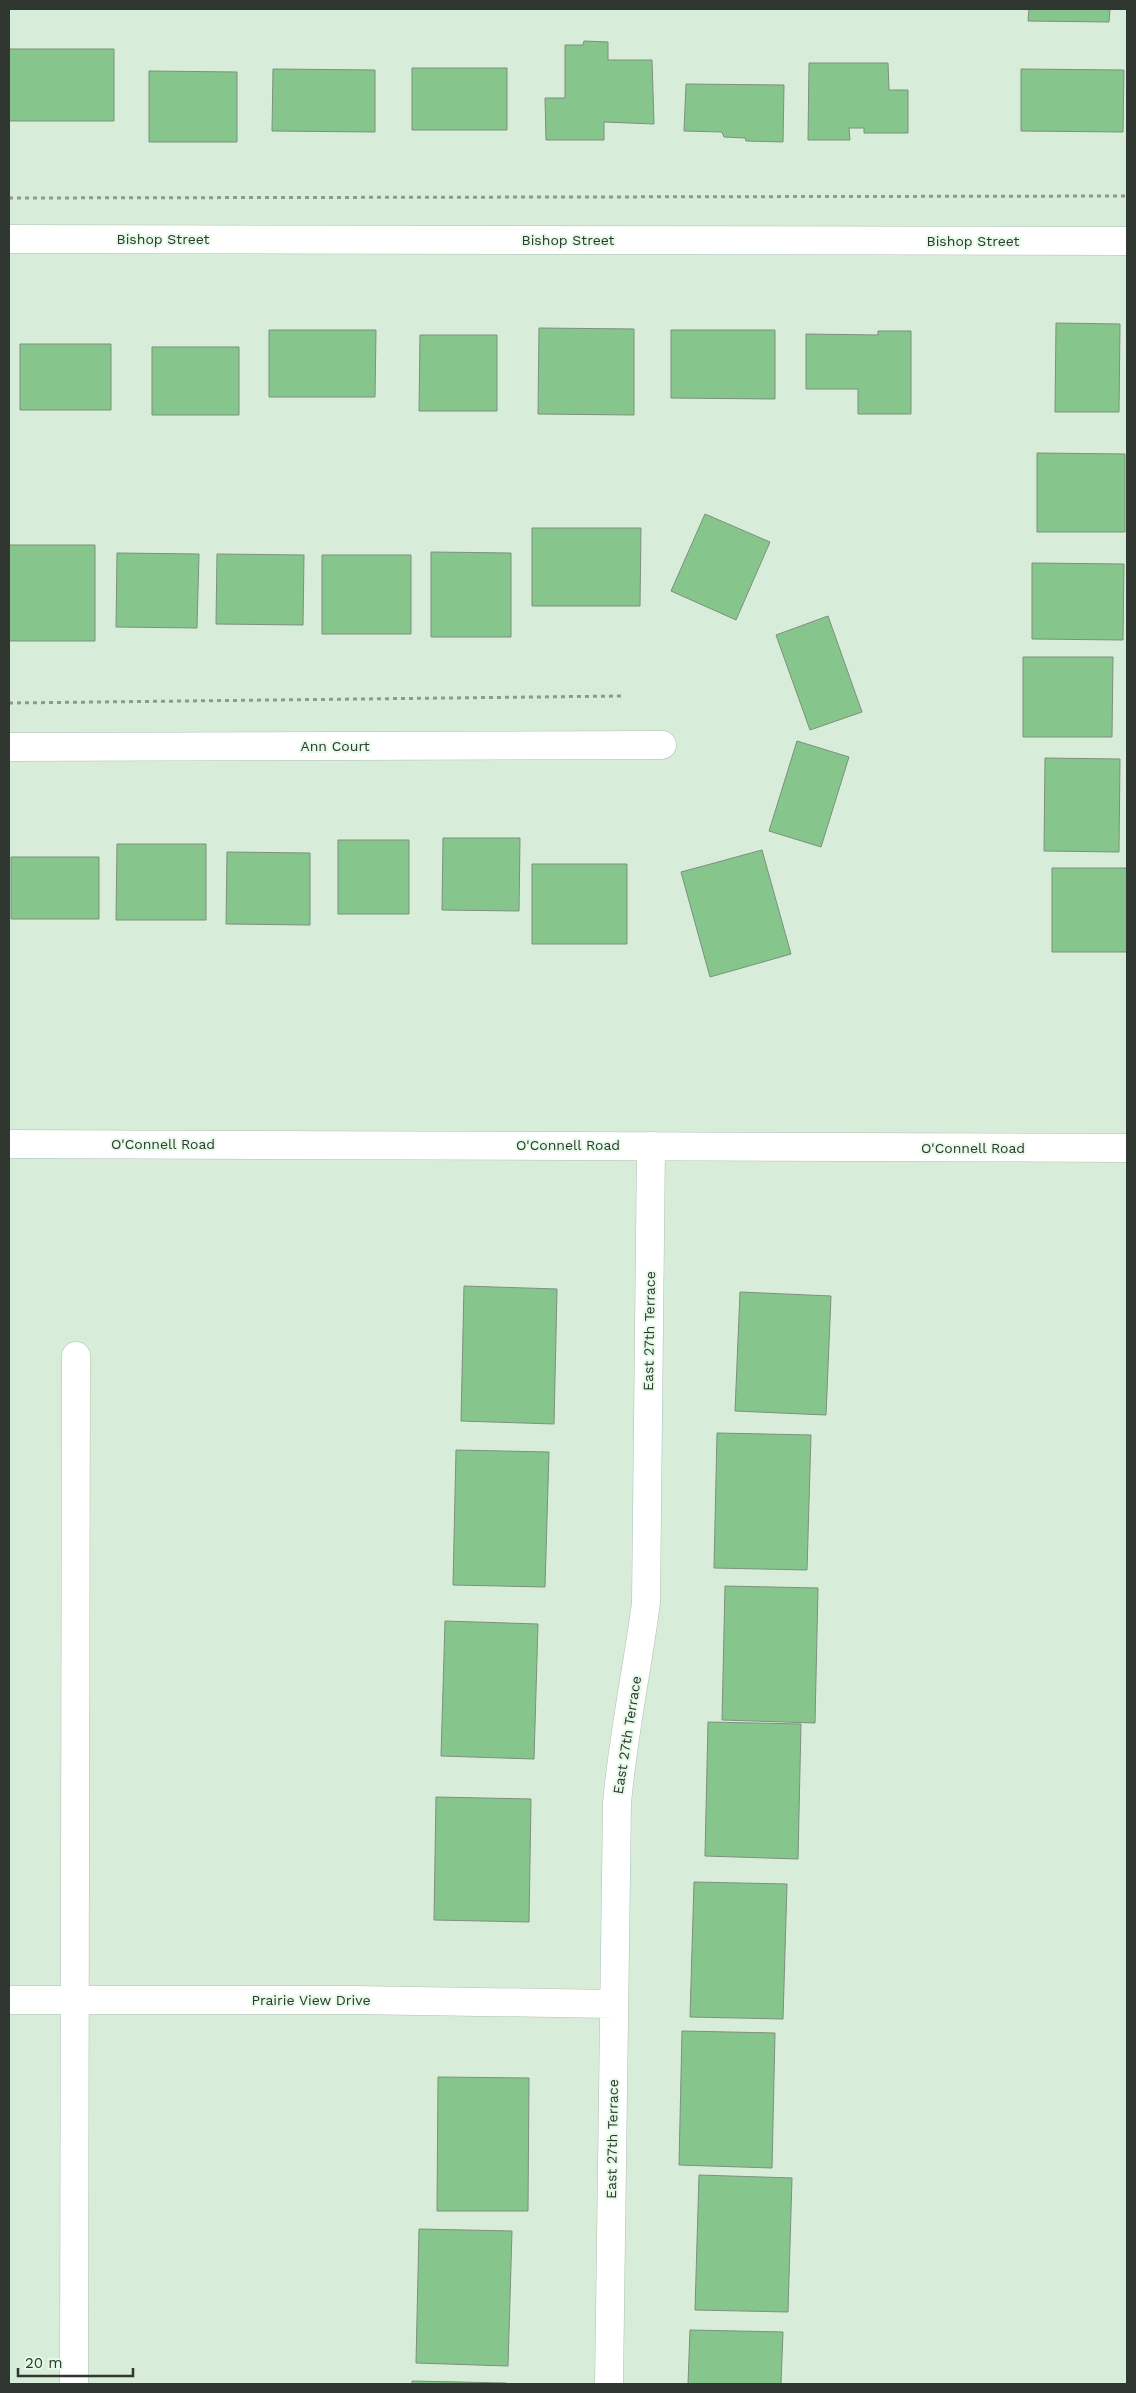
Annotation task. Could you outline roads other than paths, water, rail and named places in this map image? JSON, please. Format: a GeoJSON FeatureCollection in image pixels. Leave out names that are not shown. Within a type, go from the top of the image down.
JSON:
{"type":"FeatureCollection","features":[{"type":"Feature","properties":{"kind":"street","name":"Bishop Street"},"geometry":{"type":"LineString","coordinates":[[9,239],[1127,241]]}},
{"type":"Feature","properties":{"kind":"street","name":"Ann Court"},"geometry":{"type":"LineString","coordinates":[[9,747],[662,745]]}},
{"type":"Feature","properties":{"kind":"street","name":"O'Connell Road"},"geometry":{"type":"LineString","coordinates":[[9,1144],[1127,1148]]}},
{"type":"Feature","properties":{"kind":"street","name":"East 27th Terrace"},"geometry":{"type":"LineString","coordinates":[[609,2384],[616,1803],[621,1754],[636,1675],[646,1603],[650,1146]]}},
{"type":"Feature","properties":{"kind":"street"},"geometry":{"type":"LineString","coordinates":[[74,2384],[76,1356]]}},
{"type":"Feature","properties":{"kind":"street","name":"Prairie View Drive"},"geometry":{"type":"LineString","coordinates":[[9,2000],[354,2000],[614,2004]]}}]}
